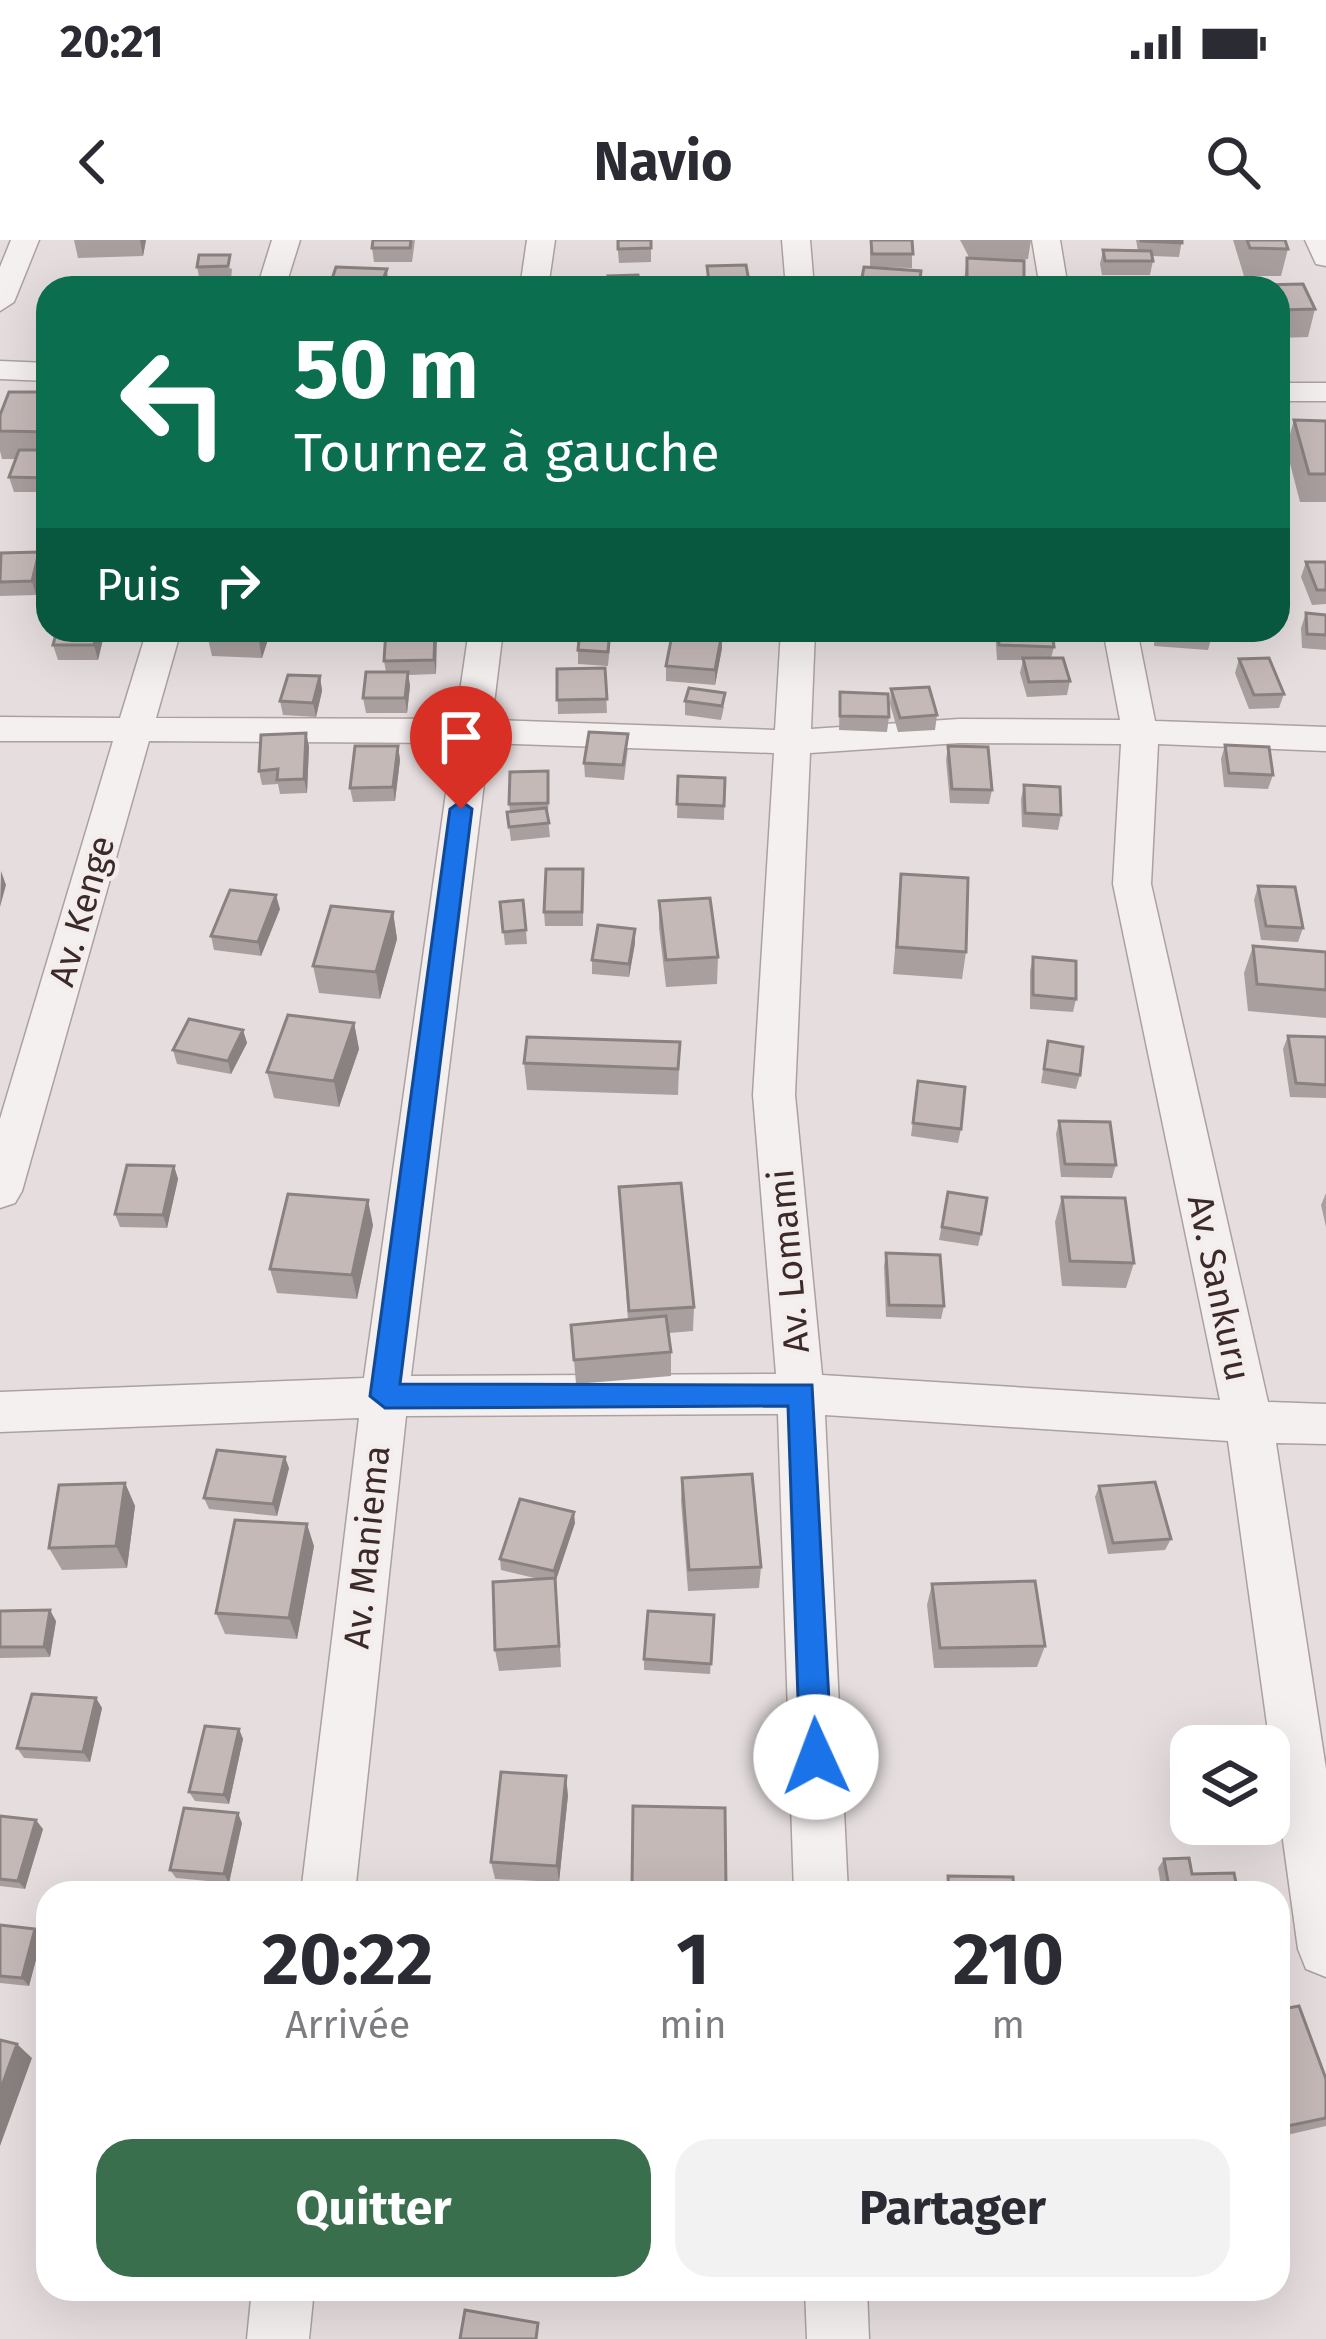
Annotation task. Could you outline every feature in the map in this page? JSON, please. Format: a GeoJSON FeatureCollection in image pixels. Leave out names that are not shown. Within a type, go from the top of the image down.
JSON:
{"type":"FeatureCollection","features":[{"type":"Feature","properties":{"kind":"street"},"geometry":{"type":"LineString","coordinates":[[0,302],[25,240]]}},
{"type":"Feature","properties":{"kind":"street"},"geometry":{"type":"LineString","coordinates":[[275,276],[286,240]]}},
{"type":"Feature","properties":{"kind":"street"},"geometry":{"type":"LineString","coordinates":[[536,276],[541,240]]}},
{"type":"Feature","properties":{"kind":"street"},"geometry":{"type":"LineString","coordinates":[[796,240],[799,276]]}},
{"type":"Feature","properties":{"kind":"street"},"geometry":{"type":"LineString","coordinates":[[1046,240],[1052,276]]}},
{"type":"Feature","properties":{"kind":"street"},"geometry":{"type":"LineString","coordinates":[[1319,240],[1326,258]]}},
{"type":"Feature","properties":{"kind":"street"},"geometry":{"type":"LineString","coordinates":[[0,370],[36,371]]}},
{"type":"Feature","properties":{"kind":"street"},"geometry":{"type":"LineString","coordinates":[[1290,392],[1326,392]]}},
{"type":"Feature","properties":{"kind":"street","name":"Av. Kenge"},"geometry":{"type":"LineString","coordinates":[[0,1191],[161,642]]}},
{"type":"Feature","properties":{"kind":"street","name":"Av. Maniema"},"geometry":{"type":"LineString","coordinates":[[329,1881],[385,1396],[484,642]]}},
{"type":"Feature","properties":{"kind":"street","name":"Av. Lomami"},"geometry":{"type":"LineString","coordinates":[[797,642],[774,1094],[802,1394],[821,1881]]}},
{"type":"Feature","properties":{"kind":"street","name":"Av. Sankuru"},"geometry":{"type":"LineString","coordinates":[[1122,642],[1140,734],[1132,884],[1249,1424],[1326,1949]]}},
{"type":"Feature","properties":{"kind":"street"},"geometry":{"type":"LineString","coordinates":[[0,729],[472,730],[794,742],[959,731],[1326,740]]}},
{"type":"Feature","properties":{"kind":"street"},"geometry":{"type":"LineString","coordinates":[[0,1412],[385,1396],[802,1394],[1249,1424],[1326,1424]]}},
{"type":"Feature","properties":{"kind":"street"},"geometry":{"type":"LineString","coordinates":[[278,2339],[283,2301]]}},
{"type":"Feature","properties":{"kind":"street"},"geometry":{"type":"LineString","coordinates":[[836,2301],[838,2339]]}},
{"type":"Feature","properties":{"kind":"building"},"geometry":{"type":"Polygon","coordinates":[[[373,240],[411,240],[410,248],[372,248],[373,240]]]}},
{"type":"Feature","properties":{"kind":"building"},"geometry":{"type":"Polygon","coordinates":[[[618,240],[651,240],[651,248],[618,249],[618,240]]]}},
{"type":"Feature","properties":{"kind":"building"},"geometry":{"type":"Polygon","coordinates":[[[871,240],[912,240],[913,254],[872,254],[871,240]]]}},
{"type":"Feature","properties":{"kind":"building"},"geometry":{"type":"Polygon","coordinates":[[[1247,240],[1285,240],[1288,249],[1250,248],[1247,240]]]}},
{"type":"Feature","properties":{"kind":"building"},"geometry":{"type":"Polygon","coordinates":[[[1103,250],[1151,251],[1153,261],[1105,261],[1103,250]]]}},
{"type":"Feature","properties":{"kind":"building"},"geometry":{"type":"Polygon","coordinates":[[[199,255],[230,255],[228,266],[197,267],[199,255]]]}},
{"type":"Feature","properties":{"kind":"building"},"geometry":{"type":"Polygon","coordinates":[[[967,258],[1024,261],[1024,276],[967,276],[967,258]]]}},
{"type":"Feature","properties":{"kind":"building"},"geometry":{"type":"Polygon","coordinates":[[[746,265],[748,276],[708,276],[707,266],[746,265]]]}},
{"type":"Feature","properties":{"kind":"building"},"geometry":{"type":"Polygon","coordinates":[[[336,267],[387,269],[384,276],[333,276],[336,267]]]}},
{"type":"Feature","properties":{"kind":"building"},"geometry":{"type":"Polygon","coordinates":[[[864,267],[921,271],[920,276],[862,276],[864,267]]]}},
{"type":"Feature","properties":{"kind":"building"},"geometry":{"type":"Polygon","coordinates":[[[1290,284],[1303,284],[1315,309],[1290,310],[1290,284]]]}},
{"type":"Feature","properties":{"kind":"building"},"geometry":{"type":"Polygon","coordinates":[[[9,392],[36,392],[36,432],[0,431],[9,392]]]}},
{"type":"Feature","properties":{"kind":"building"},"geometry":{"type":"Polygon","coordinates":[[[1294,420],[1326,421],[1326,474],[1309,474],[1294,420]]]}},
{"type":"Feature","properties":{"kind":"building"},"geometry":{"type":"Polygon","coordinates":[[[19,450],[36,450],[36,478],[9,477],[19,450]]]}},
{"type":"Feature","properties":{"kind":"building"},"geometry":{"type":"Polygon","coordinates":[[[36,552],[32,581],[0,582],[1,553],[36,552]]]}},
{"type":"Feature","properties":{"kind":"building"},"geometry":{"type":"Polygon","coordinates":[[[1306,562],[1326,562],[1326,590],[1317,590],[1306,562]]]}},
{"type":"Feature","properties":{"kind":"building"},"geometry":{"type":"Polygon","coordinates":[[[1306,613],[1326,615],[1326,635],[1307,634],[1306,613]]]}},
{"type":"Feature","properties":{"kind":"building"},"geometry":{"type":"Polygon","coordinates":[[[54,642],[95,642],[94,645],[54,642]]]}},
{"type":"Feature","properties":{"kind":"building"},"geometry":{"type":"Polygon","coordinates":[[[385,642],[435,642],[434,660],[384,661],[385,642]]]}},
{"type":"Feature","properties":{"kind":"building"},"geometry":{"type":"Polygon","coordinates":[[[579,642],[609,642],[608,652],[578,650],[579,642]]]}},
{"type":"Feature","properties":{"kind":"building"},"geometry":{"type":"Polygon","coordinates":[[[671,642],[720,642],[715,670],[666,666],[671,642]]]}},
{"type":"Feature","properties":{"kind":"building"},"geometry":{"type":"Polygon","coordinates":[[[1053,642],[1054,647],[999,645],[1053,642]]]}},
{"type":"Feature","properties":{"kind":"building"},"geometry":{"type":"Polygon","coordinates":[[[1023,658],[1063,658],[1070,681],[1029,682],[1023,658]]]}},
{"type":"Feature","properties":{"kind":"building"},"geometry":{"type":"Polygon","coordinates":[[[1269,658],[1284,694],[1254,695],[1239,659],[1269,658]]]}},
{"type":"Feature","properties":{"kind":"building"},"geometry":{"type":"Polygon","coordinates":[[[605,668],[607,699],[557,700],[557,669],[605,668]]]}},
{"type":"Feature","properties":{"kind":"building"},"geometry":{"type":"Polygon","coordinates":[[[366,672],[408,672],[405,698],[363,698],[366,672]]]}},
{"type":"Feature","properties":{"kind":"building"},"geometry":{"type":"Polygon","coordinates":[[[288,675],[320,676],[313,703],[280,701],[288,675]]]}},
{"type":"Feature","properties":{"kind":"building"},"geometry":{"type":"Polygon","coordinates":[[[929,687],[937,715],[900,718],[891,689],[929,687]]]}},
{"type":"Feature","properties":{"kind":"building"},"geometry":{"type":"Polygon","coordinates":[[[689,688],[725,693],[722,706],[685,701],[689,688]]]}},
{"type":"Feature","properties":{"kind":"building"},"geometry":{"type":"Polygon","coordinates":[[[840,692],[888,694],[889,717],[840,716],[840,692]]]}},
{"type":"Feature","properties":{"kind":"building"},"geometry":{"type":"Polygon","coordinates":[[[589,732],[628,734],[623,765],[584,763],[589,732]]]}},
{"type":"Feature","properties":{"kind":"building"},"geometry":{"type":"Polygon","coordinates":[[[306,733],[304,779],[277,780],[278,769],[259,771],[261,735],[306,733]]]}},
{"type":"Feature","properties":{"kind":"building"},"geometry":{"type":"Polygon","coordinates":[[[1225,745],[1269,747],[1273,775],[1229,773],[1225,745]]]}},
{"type":"Feature","properties":{"kind":"building"},"geometry":{"type":"Polygon","coordinates":[[[355,746],[398,746],[393,787],[350,788],[355,746]]]}},
{"type":"Feature","properties":{"kind":"building"},"geometry":{"type":"Polygon","coordinates":[[[948,746],[988,747],[992,790],[952,789],[948,746]]]}},
{"type":"Feature","properties":{"kind":"building"},"geometry":{"type":"Polygon","coordinates":[[[548,771],[548,803],[509,804],[510,772],[548,771]]]}},
{"type":"Feature","properties":{"kind":"building"},"geometry":{"type":"Polygon","coordinates":[[[678,776],[725,778],[724,806],[677,804],[678,776]]]}},
{"type":"Feature","properties":{"kind":"building"},"geometry":{"type":"Polygon","coordinates":[[[1024,785],[1060,787],[1061,815],[1025,813],[1024,785]]]}},
{"type":"Feature","properties":{"kind":"building"},"geometry":{"type":"Polygon","coordinates":[[[546,808],[549,823],[509,827],[507,812],[546,808]]]}},
{"type":"Feature","properties":{"kind":"building"},"geometry":{"type":"Polygon","coordinates":[[[546,869],[583,869],[582,912],[544,912],[546,869]]]}},
{"type":"Feature","properties":{"kind":"building"},"geometry":{"type":"Polygon","coordinates":[[[901,874],[968,878],[966,952],[897,947],[901,874]]]}},
{"type":"Feature","properties":{"kind":"building"},"geometry":{"type":"Polygon","coordinates":[[[1258,886],[1295,887],[1303,928],[1266,926],[1258,886]]]}},
{"type":"Feature","properties":{"kind":"building"},"geometry":{"type":"Polygon","coordinates":[[[230,890],[276,895],[258,942],[211,936],[230,890]]]}},
{"type":"Feature","properties":{"kind":"building"},"geometry":{"type":"Polygon","coordinates":[[[710,898],[718,957],[666,960],[659,901],[710,898]]]}},
{"type":"Feature","properties":{"kind":"building"},"geometry":{"type":"Polygon","coordinates":[[[523,900],[526,930],[503,932],[500,902],[523,900]]]}},
{"type":"Feature","properties":{"kind":"building"},"geometry":{"type":"Polygon","coordinates":[[[331,906],[393,912],[376,972],[313,966],[331,906]]]}},
{"type":"Feature","properties":{"kind":"building"},"geometry":{"type":"Polygon","coordinates":[[[598,925],[635,929],[629,964],[592,960],[598,925]]]}},
{"type":"Feature","properties":{"kind":"building"},"geometry":{"type":"Polygon","coordinates":[[[1253,946],[1326,952],[1326,990],[1257,984],[1253,946]]]}},
{"type":"Feature","properties":{"kind":"building"},"geometry":{"type":"Polygon","coordinates":[[[1033,957],[1076,961],[1076,999],[1033,995],[1033,957]]]}},
{"type":"Feature","properties":{"kind":"building"},"geometry":{"type":"Polygon","coordinates":[[[288,1015],[354,1023],[334,1081],[267,1072],[288,1015]]]}},
{"type":"Feature","properties":{"kind":"building"},"geometry":{"type":"Polygon","coordinates":[[[189,1019],[243,1030],[228,1061],[173,1050],[189,1019]]]}},
{"type":"Feature","properties":{"kind":"building"},"geometry":{"type":"Polygon","coordinates":[[[1288,1036],[1326,1037],[1326,1085],[1296,1083],[1288,1036]]]}},
{"type":"Feature","properties":{"kind":"building"},"geometry":{"type":"Polygon","coordinates":[[[527,1037],[680,1042],[678,1069],[524,1063],[527,1037]]]}},
{"type":"Feature","properties":{"kind":"building"},"geometry":{"type":"Polygon","coordinates":[[[1048,1041],[1083,1047],[1080,1075],[1044,1069],[1048,1041]]]}},
{"type":"Feature","properties":{"kind":"building"},"geometry":{"type":"Polygon","coordinates":[[[918,1081],[965,1087],[961,1129],[913,1123],[918,1081]]]}},
{"type":"Feature","properties":{"kind":"building"},"geometry":{"type":"Polygon","coordinates":[[[1059,1121],[1110,1122],[1116,1165],[1065,1164],[1059,1121]]]}},
{"type":"Feature","properties":{"kind":"building"},"geometry":{"type":"Polygon","coordinates":[[[127,1165],[174,1166],[163,1215],[115,1214],[127,1165]]]}},
{"type":"Feature","properties":{"kind":"building"},"geometry":{"type":"Polygon","coordinates":[[[681,1183],[694,1307],[629,1311],[619,1187],[681,1183]]]}},
{"type":"Feature","properties":{"kind":"building"},"geometry":{"type":"Polygon","coordinates":[[[948,1192],[987,1198],[981,1234],[942,1227],[948,1192]]]}},
{"type":"Feature","properties":{"kind":"building"},"geometry":{"type":"Polygon","coordinates":[[[288,1194],[368,1200],[352,1275],[270,1269],[288,1194]]]}},
{"type":"Feature","properties":{"kind":"building"},"geometry":{"type":"Polygon","coordinates":[[[1062,1197],[1125,1198],[1134,1263],[1070,1261],[1062,1197]]]}},
{"type":"Feature","properties":{"kind":"building"},"geometry":{"type":"Polygon","coordinates":[[[886,1253],[940,1255],[944,1306],[889,1305],[886,1253]]]}},
{"type":"Feature","properties":{"kind":"building"},"geometry":{"type":"Polygon","coordinates":[[[666,1316],[671,1352],[574,1360],[571,1325],[666,1316]]]}},
{"type":"Feature","properties":{"kind":"building"},"geometry":{"type":"Polygon","coordinates":[[[217,1450],[285,1457],[273,1504],[204,1498],[217,1450]]]}},
{"type":"Feature","properties":{"kind":"building"},"geometry":{"type":"Polygon","coordinates":[[[752,1474],[761,1567],[689,1570],[682,1478],[752,1474]]]}},
{"type":"Feature","properties":{"kind":"building"},"geometry":{"type":"Polygon","coordinates":[[[1155,1482],[1171,1539],[1113,1543],[1099,1486],[1155,1482]]]}},
{"type":"Feature","properties":{"kind":"building"},"geometry":{"type":"Polygon","coordinates":[[[125,1483],[116,1546],[49,1548],[59,1485],[125,1483]]]}},
{"type":"Feature","properties":{"kind":"building"},"geometry":{"type":"Polygon","coordinates":[[[520,1499],[574,1512],[554,1571],[500,1559],[520,1499]]]}},
{"type":"Feature","properties":{"kind":"building"},"geometry":{"type":"Polygon","coordinates":[[[235,1520],[307,1524],[289,1618],[216,1613],[235,1520]]]}},
{"type":"Feature","properties":{"kind":"building"},"geometry":{"type":"Polygon","coordinates":[[[555,1578],[559,1646],[495,1650],[493,1582],[555,1578]]]}},
{"type":"Feature","properties":{"kind":"building"},"geometry":{"type":"Polygon","coordinates":[[[1035,1581],[1045,1646],[940,1648],[932,1584],[1035,1581]]]}},
{"type":"Feature","properties":{"kind":"building"},"geometry":{"type":"Polygon","coordinates":[[[50,1610],[44,1647],[0,1647],[0,1611],[50,1610]]]}},
{"type":"Feature","properties":{"kind":"building"},"geometry":{"type":"Polygon","coordinates":[[[648,1611],[714,1615],[711,1664],[644,1659],[648,1611]]]}},
{"type":"Feature","properties":{"kind":"building"},"geometry":{"type":"Polygon","coordinates":[[[32,1694],[96,1698],[83,1752],[17,1748],[32,1694]]]}},
{"type":"Feature","properties":{"kind":"building"},"geometry":{"type":"Polygon","coordinates":[[[205,1726],[239,1729],[224,1795],[189,1792],[205,1726]]]}},
{"type":"Feature","properties":{"kind":"building"},"geometry":{"type":"Polygon","coordinates":[[[501,1772],[566,1776],[557,1866],[491,1862],[501,1772]]]}},
{"type":"Feature","properties":{"kind":"building"},"geometry":{"type":"Polygon","coordinates":[[[633,1806],[725,1808],[726,1881],[632,1881],[633,1806]]]}},
{"type":"Feature","properties":{"kind":"building"},"geometry":{"type":"Polygon","coordinates":[[[184,1808],[238,1813],[224,1874],[170,1870],[184,1808]]]}},
{"type":"Feature","properties":{"kind":"building"},"geometry":{"type":"Polygon","coordinates":[[[0,1816],[36,1820],[18,1881],[0,1879],[0,1816]]]}},
{"type":"Feature","properties":{"kind":"building"},"geometry":{"type":"Polygon","coordinates":[[[1189,1858],[1192,1874],[1234,1873],[1236,1881],[1168,1881],[1164,1859],[1189,1858]]]}},
{"type":"Feature","properties":{"kind":"building"},"geometry":{"type":"Polygon","coordinates":[[[948,1876],[1013,1877],[1013,1881],[948,1881],[948,1876]]]}},
{"type":"Feature","properties":{"kind":"building"},"geometry":{"type":"Polygon","coordinates":[[[0,1925],[35,1929],[22,1978],[0,1976],[0,1925]]]}},
{"type":"Feature","properties":{"kind":"building"},"geometry":{"type":"Polygon","coordinates":[[[1299,2006],[1326,2079],[1326,2118],[1290,2126],[1290,2008],[1299,2006]]]}},
{"type":"Feature","properties":{"kind":"building"},"geometry":{"type":"Polygon","coordinates":[[[0,2040],[17,2044],[0,2091],[0,2040]]]}},
{"type":"Feature","properties":{"kind":"building"},"geometry":{"type":"Polygon","coordinates":[[[465,2310],[538,2323],[536,2339],[460,2339],[465,2310]]]}},
{"type":"Feature","properties":{"kind":"route"},"geometry":{"type":"LineString","coordinates":[[461,809],[385,1396],[802,1394],[816,1757]]}}]}
